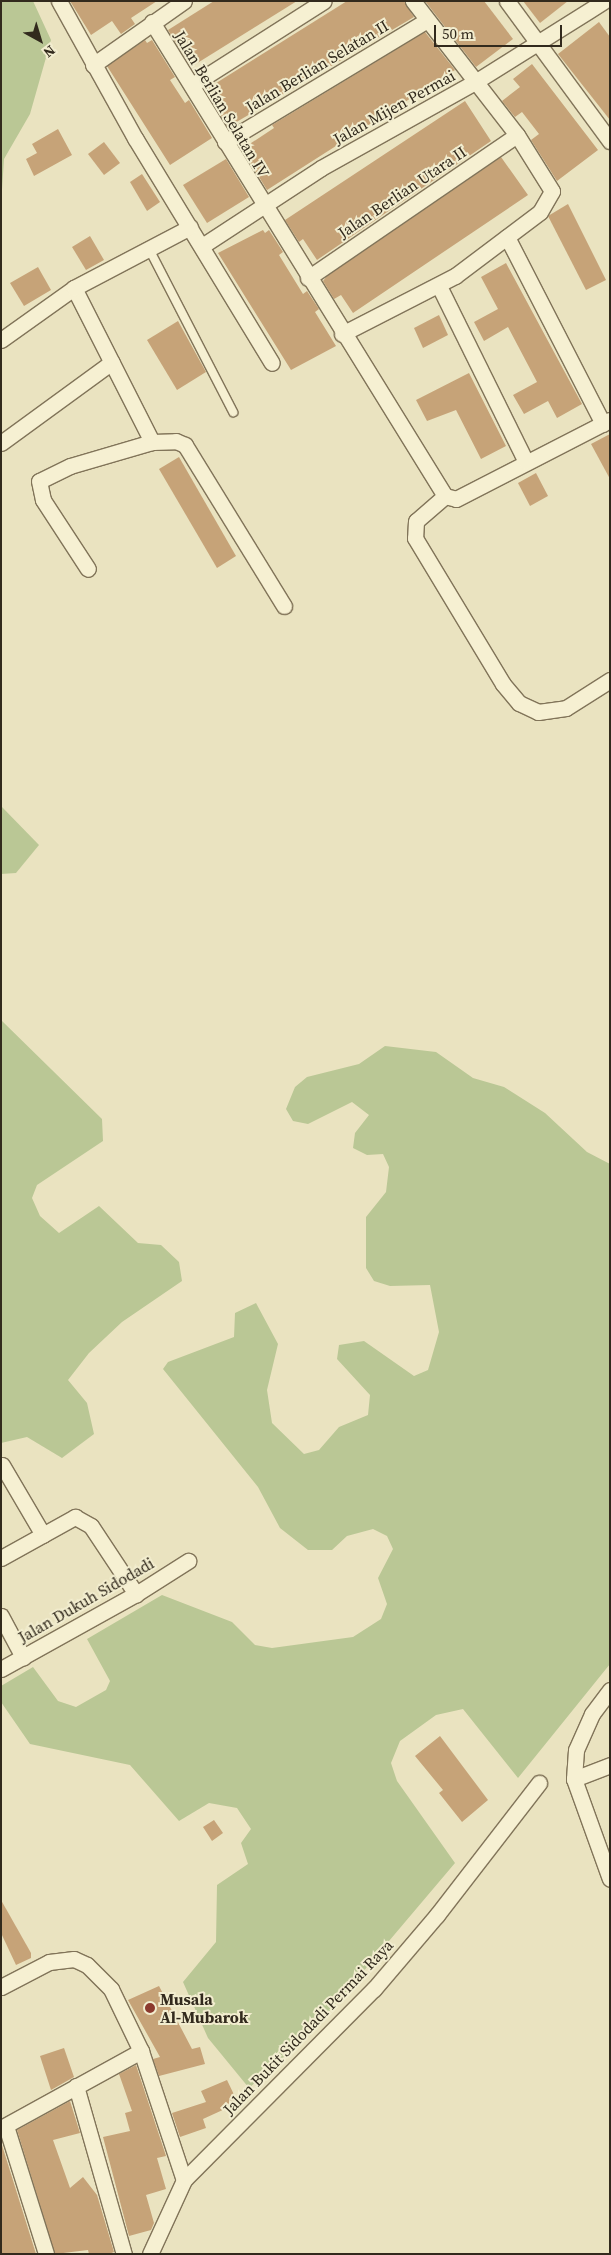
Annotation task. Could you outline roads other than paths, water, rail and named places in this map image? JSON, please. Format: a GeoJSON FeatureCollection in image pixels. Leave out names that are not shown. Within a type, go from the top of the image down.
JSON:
{"type":"FeatureCollection","features":[{"type":"Feature","properties":{"kind":"street"},"geometry":{"type":"LineString","coordinates":[[59,1],[93,65],[272,363]]}},
{"type":"Feature","properties":{"kind":"street"},"geometry":{"type":"LineString","coordinates":[[93,65],[184,1]]}},
{"type":"Feature","properties":{"kind":"street"},"geometry":{"type":"LineString","coordinates":[[192,85],[324,1]]}},
{"type":"Feature","properties":{"kind":"street"},"geometry":{"type":"LineString","coordinates":[[342,334],[439,286],[506,237],[549,202],[552,191],[549,182],[516,135],[413,1]]}},
{"type":"Feature","properties":{"kind":"street"},"geometry":{"type":"LineString","coordinates":[[507,1],[610,141]]}},
{"type":"Feature","properties":{"kind":"street"},"geometry":{"type":"LineString","coordinates":[[604,1],[610,10]]}},
{"type":"Feature","properties":{"kind":"street","name":"Jalan Mijen Permai"},"geometry":{"type":"LineString","coordinates":[[202,246],[263,205],[376,135],[474,82],[604,1]]}},
{"type":"Feature","properties":{"kind":"street","name":"Jalan Berlian Selatan II"},"geometry":{"type":"LineString","coordinates":[[225,142],[427,20]]}},
{"type":"Feature","properties":{"kind":"street","name":"Jalan Berlian Selatan IV"},"geometry":{"type":"LineString","coordinates":[[152,22],[342,334],[445,496]]}},
{"type":"Feature","properties":{"kind":"street","name":"Jalan Berlian Utara II"},"geometry":{"type":"LineString","coordinates":[[308,278],[516,135]]}},
{"type":"Feature","properties":{"kind":"street"},"geometry":{"type":"LineString","coordinates":[[1,340],[74,288],[148,247],[190,227]]}},
{"type":"Feature","properties":{"kind":"street"},"geometry":{"type":"LineString","coordinates":[[506,237],[606,422],[456,499],[445,496],[421,514],[414,527],[415,538],[503,684],[519,702],[538,712],[566,708],[610,680]]}},
{"type":"Feature","properties":{"kind":"street"},"geometry":{"type":"LineString","coordinates":[[439,286],[526,462]]}},
{"type":"Feature","properties":{"kind":"street"},"geometry":{"type":"LineString","coordinates":[[74,288],[152,442]]}},
{"type":"Feature","properties":{"kind":"street"},"geometry":{"type":"LineString","coordinates":[[1,443],[112,362]]}},
{"type":"Feature","properties":{"kind":"street"},"geometry":{"type":"LineString","coordinates":[[88,569],[43,500],[39,481],[70,466],[152,442],[176,441],[185,445],[284,606]]}},
{"type":"Feature","properties":{"kind":"street"},"geometry":{"type":"LineString","coordinates":[[2,1465],[43,1535]]}},
{"type":"Feature","properties":{"kind":"street"},"geometry":{"type":"LineString","coordinates":[[1,1558],[75,1517],[84,1520],[136,1594]]}},
{"type":"Feature","properties":{"kind":"street","name":"Jalan Dukuh Sidodadi"},"geometry":{"type":"LineString","coordinates":[[1,1669],[136,1594],[188,1561]]}},
{"type":"Feature","properties":{"kind":"street"},"geometry":{"type":"LineString","coordinates":[[1,1616],[23,1657]]}},
{"type":"Feature","properties":{"kind":"street"},"geometry":{"type":"LineString","coordinates":[[608,1872],[574,1779],[576,1750],[592,1714],[610,1690]]}},
{"type":"Feature","properties":{"kind":"street"},"geometry":{"type":"LineString","coordinates":[[574,1779],[610,1765]]}},
{"type":"Feature","properties":{"kind":"street","name":"Jalan Bukit Sidodadi Permai Raya"},"geometry":{"type":"LineString","coordinates":[[150,2254],[184,2180],[374,1989],[437,1915],[538,1783]]}},
{"type":"Feature","properties":{"kind":"street"},"geometry":{"type":"LineString","coordinates":[[1,1987],[49,1962],[74,1959],[87,1964],[110,1989],[141,2051],[184,2180]]}},
{"type":"Feature","properties":{"kind":"street"},"geometry":{"type":"LineString","coordinates":[[46,2254],[4,2127],[141,2051]]}},
{"type":"Feature","properties":{"kind":"street"},"geometry":{"type":"LineString","coordinates":[[76,2086],[124,2254]]}},
{"type":"Feature","properties":{"kind":"lane"},"geometry":{"type":"LineString","coordinates":[[148,247],[233,412]]}},
{"type":"Feature","properties":{"kind":"place","name":"Musala Al-Mubarok"},"geometry":{"type":"Point","coordinates":[150,2008]}}]}
